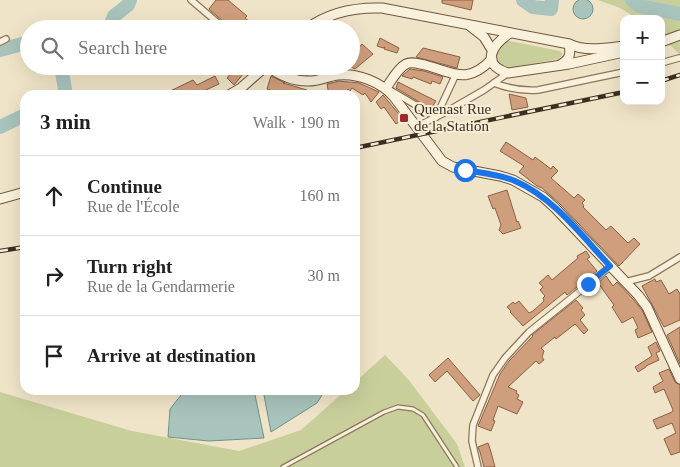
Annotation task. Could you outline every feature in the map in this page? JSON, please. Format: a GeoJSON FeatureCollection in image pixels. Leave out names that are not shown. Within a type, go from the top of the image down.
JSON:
{"type":"FeatureCollection","features":[{"type":"Feature","properties":{"kind":"street"},"geometry":{"type":"LineString","coordinates":[[191,0],[214,20]]}},
{"type":"Feature","properties":{"kind":"street"},"geometry":{"type":"LineString","coordinates":[[320,20],[338,12],[369,7],[401,11],[569,44],[575,47],[620,46]]}},
{"type":"Feature","properties":{"kind":"street"},"geometry":{"type":"LineString","coordinates":[[468,25],[484,37],[498,69],[508,73]]}},
{"type":"Feature","properties":{"kind":"street"},"geometry":{"type":"LineString","coordinates":[[386,88],[403,65],[408,63],[417,63],[456,74],[474,74],[492,55],[499,40],[510,33]]}},
{"type":"Feature","properties":{"kind":"street"},"geometry":{"type":"LineString","coordinates":[[665,39],[679,35]]}},
{"type":"Feature","properties":{"kind":"street"},"geometry":{"type":"LineString","coordinates":[[560,65],[567,61],[570,56],[569,44]]}},
{"type":"Feature","properties":{"kind":"street"},"geometry":{"type":"LineString","coordinates":[[416,127],[446,112],[508,73],[620,53]]}},
{"type":"Feature","properties":{"kind":"street"},"geometry":{"type":"LineString","coordinates":[[665,62],[679,58]]}},
{"type":"Feature","properties":{"kind":"street"},"geometry":{"type":"LineString","coordinates":[[494,83],[524,91],[538,90],[620,73]]}},
{"type":"Feature","properties":{"kind":"street"},"geometry":{"type":"LineString","coordinates":[[436,117],[456,74]]}},
{"type":"Feature","properties":{"kind":"street"},"geometry":{"type":"LineString","coordinates":[[237,90],[256,75]]}},
{"type":"Feature","properties":{"kind":"street"},"geometry":{"type":"LineString","coordinates":[[282,75],[307,82],[339,75],[371,81],[398,94],[436,117]]}},
{"type":"Feature","properties":{"kind":"street"},"geometry":{"type":"LineString","coordinates":[[386,88],[442,161],[453,168],[513,180],[527,186],[555,208],[638,295],[653,318],[680,379]]}},
{"type":"Feature","properties":{"kind":"street"},"geometry":{"type":"LineString","coordinates":[[0,199],[20,193]]}},
{"type":"Feature","properties":{"kind":"street"},"geometry":{"type":"LineString","coordinates":[[626,282],[649,276],[680,257]]}},
{"type":"Feature","properties":{"kind":"street"},"geometry":{"type":"LineString","coordinates":[[478,467],[472,441],[472,426],[493,375],[505,358],[529,332],[610,266]]}},
{"type":"Feature","properties":{"kind":"lane"},"geometry":{"type":"LineString","coordinates":[[283,467],[384,412],[398,407],[412,409],[423,415],[457,467]]}},
{"type":"Feature","properties":{"kind":"green space"},"geometry":{"type":"Polygon","coordinates":[[[598,0],[680,0],[680,55],[665,40],[665,15],[631,15],[620,8],[598,0]]]}},
{"type":"Feature","properties":{"kind":"green space"},"geometry":{"type":"Polygon","coordinates":[[[510,41],[560,51],[563,54],[558,59],[511,68],[503,67],[498,63],[496,49],[501,43],[510,41]]]}},
{"type":"Feature","properties":{"kind":"green space"},"geometry":{"type":"Polygon","coordinates":[[[385,355],[408,379],[457,444],[465,467],[0,467],[0,392],[132,431],[239,451],[301,430],[340,395],[360,395],[360,378],[385,355]]]}},
{"type":"Feature","properties":{"kind":"water"},"geometry":{"type":"Polygon","coordinates":[[[583,-1],[590,2],[593,9],[590,16],[583,19],[576,16],[573,9],[576,2],[583,-1]]]}},
{"type":"Feature","properties":{"kind":"water"},"geometry":{"type":"Polygon","coordinates":[[[181,395],[255,395],[264,438],[209,441],[168,437],[170,409],[181,395]]]}},
{"type":"Feature","properties":{"kind":"water"},"geometry":{"type":"Polygon","coordinates":[[[264,395],[322,395],[317,403],[271,432],[264,395]]]}},
{"type":"Feature","properties":{"kind":"building"},"geometry":{"type":"Polygon","coordinates":[[[216,0],[228,0],[247,16],[245,18],[248,20],[222,20],[209,9],[216,0]]]}},
{"type":"Feature","properties":{"kind":"building"},"geometry":{"type":"Polygon","coordinates":[[[442,0],[473,0],[471,10],[442,3],[442,0]]]}},
{"type":"Feature","properties":{"kind":"building"},"geometry":{"type":"Polygon","coordinates":[[[380,38],[399,48],[397,53],[384,49],[385,47],[377,46],[380,38]]]}},
{"type":"Feature","properties":{"kind":"building"},"geometry":{"type":"Polygon","coordinates":[[[362,44],[373,54],[360,65],[360,46],[362,44]]]}},
{"type":"Feature","properties":{"kind":"building"},"geometry":{"type":"Polygon","coordinates":[[[423,48],[460,57],[457,68],[416,57],[423,48]]]}},
{"type":"Feature","properties":{"kind":"building"},"geometry":{"type":"Polygon","coordinates":[[[410,69],[443,77],[440,84],[432,81],[431,84],[413,77],[412,79],[402,76],[410,69]]]}},
{"type":"Feature","properties":{"kind":"building"},"geometry":{"type":"Polygon","coordinates":[[[230,75],[242,75],[234,85],[227,78],[230,75]]]}},
{"type":"Feature","properties":{"kind":"building"},"geometry":{"type":"Polygon","coordinates":[[[215,76],[219,84],[206,90],[172,90],[193,80],[197,85],[215,76]]]}},
{"type":"Feature","properties":{"kind":"building"},"geometry":{"type":"Polygon","coordinates":[[[271,76],[285,83],[283,83],[307,90],[270,90],[267,89],[271,76]]]}},
{"type":"Feature","properties":{"kind":"building"},"geometry":{"type":"Polygon","coordinates":[[[339,81],[359,83],[379,92],[371,102],[365,93],[363,95],[360,93],[360,90],[352,88],[351,90],[328,90],[327,84],[339,81]]]}},
{"type":"Feature","properties":{"kind":"building"},"geometry":{"type":"Polygon","coordinates":[[[398,82],[436,101],[431,109],[396,88],[398,82]]]}},
{"type":"Feature","properties":{"kind":"building"},"geometry":{"type":"Polygon","coordinates":[[[509,94],[526,98],[528,107],[512,110],[509,94]]]}},
{"type":"Feature","properties":{"kind":"building"},"geometry":{"type":"Polygon","coordinates":[[[383,95],[403,119],[396,124],[384,107],[381,109],[376,102],[383,95]]]}},
{"type":"Feature","properties":{"kind":"building"},"geometry":{"type":"Polygon","coordinates":[[[506,142],[533,160],[535,157],[551,169],[553,166],[558,171],[551,178],[574,198],[578,194],[585,200],[582,203],[583,207],[606,230],[611,226],[628,243],[634,238],[640,244],[619,266],[559,203],[519,172],[524,166],[500,151],[506,142]]]}},
{"type":"Feature","properties":{"kind":"building"},"geometry":{"type":"Polygon","coordinates":[[[507,190],[517,222],[521,228],[503,234],[499,230],[501,225],[488,196],[507,190]]]}},
{"type":"Feature","properties":{"kind":"building"},"geometry":{"type":"Polygon","coordinates":[[[586,251],[590,257],[587,259],[597,271],[567,295],[565,292],[523,326],[507,307],[513,302],[515,304],[519,301],[529,313],[533,311],[544,301],[543,298],[545,296],[540,290],[543,287],[539,283],[548,275],[552,280],[578,258],[577,256],[586,251]]]}},
{"type":"Feature","properties":{"kind":"building"},"geometry":{"type":"Polygon","coordinates":[[[606,276],[613,286],[617,282],[633,299],[642,310],[652,332],[638,338],[635,330],[638,328],[633,317],[622,323],[612,307],[614,305],[598,283],[606,276]]]}},
{"type":"Feature","properties":{"kind":"building"},"geometry":{"type":"Polygon","coordinates":[[[655,279],[656,282],[661,280],[669,294],[677,289],[680,294],[680,320],[664,327],[642,286],[655,279]]]}},
{"type":"Feature","properties":{"kind":"building"},"geometry":{"type":"Polygon","coordinates":[[[576,300],[583,308],[581,310],[585,315],[580,320],[588,330],[584,334],[575,324],[541,348],[544,351],[542,357],[544,360],[539,364],[536,361],[508,387],[517,391],[516,393],[519,395],[517,399],[523,402],[517,414],[498,406],[491,431],[478,426],[500,374],[509,361],[532,335],[576,300]]]}},
{"type":"Feature","properties":{"kind":"building"},"geometry":{"type":"Polygon","coordinates":[[[680,327],[680,364],[667,335],[680,327]]]}},
{"type":"Feature","properties":{"kind":"building"},"geometry":{"type":"Polygon","coordinates":[[[656,342],[660,351],[656,353],[659,360],[638,372],[635,367],[652,356],[648,347],[656,342]]]}},
{"type":"Feature","properties":{"kind":"building"},"geometry":{"type":"Polygon","coordinates":[[[448,358],[480,395],[473,401],[447,371],[435,382],[429,375],[448,358]]]}},
{"type":"Feature","properties":{"kind":"building"},"geometry":{"type":"Polygon","coordinates":[[[669,369],[675,382],[680,385],[680,452],[671,455],[664,439],[676,433],[672,423],[657,429],[653,420],[673,410],[664,389],[655,393],[653,387],[663,381],[659,373],[669,369]]]}},
{"type":"Feature","properties":{"kind":"building"},"geometry":{"type":"Polygon","coordinates":[[[488,443],[495,467],[484,467],[478,447],[488,443]]]}},
{"type":"Feature","properties":{"kind":"waterway"},"geometry":{"type":"LineString","coordinates":[[112,20],[114,16],[128,5],[130,0]]}},
{"type":"Feature","properties":{"kind":"waterway"},"geometry":{"type":"LineString","coordinates":[[523,0],[533,7],[551,9],[552,0]]}},
{"type":"Feature","properties":{"kind":"waterway"},"geometry":{"type":"LineString","coordinates":[[632,0],[639,6],[680,14]]}},
{"type":"Feature","properties":{"kind":"waterway"},"geometry":{"type":"LineString","coordinates":[[0,50],[20,45]]}},
{"type":"Feature","properties":{"kind":"waterway"},"geometry":{"type":"LineString","coordinates":[[63,75],[65,90]]}},
{"type":"Feature","properties":{"kind":"waterway"},"geometry":{"type":"LineString","coordinates":[[0,127],[20,117]]}},
{"type":"Feature","properties":{"kind":"railway"},"geometry":{"type":"LineString","coordinates":[[665,80],[680,75]]}},
{"type":"Feature","properties":{"kind":"railway"},"geometry":{"type":"LineString","coordinates":[[360,147],[620,93]]}},
{"type":"Feature","properties":{"kind":"railway"},"geometry":{"type":"LineString","coordinates":[[0,251],[20,248]]}},
{"type":"Feature","properties":{"kind":"place","name":"Quenast Rue de la Station"},"geometry":{"type":"Point","coordinates":[404,118]}},
{"type":"Feature","properties":{"kind":"route"},"geometry":{"type":"LineString","coordinates":[[465,170],[513,180],[527,186],[555,208],[610,266],[588,284]]}}]}
